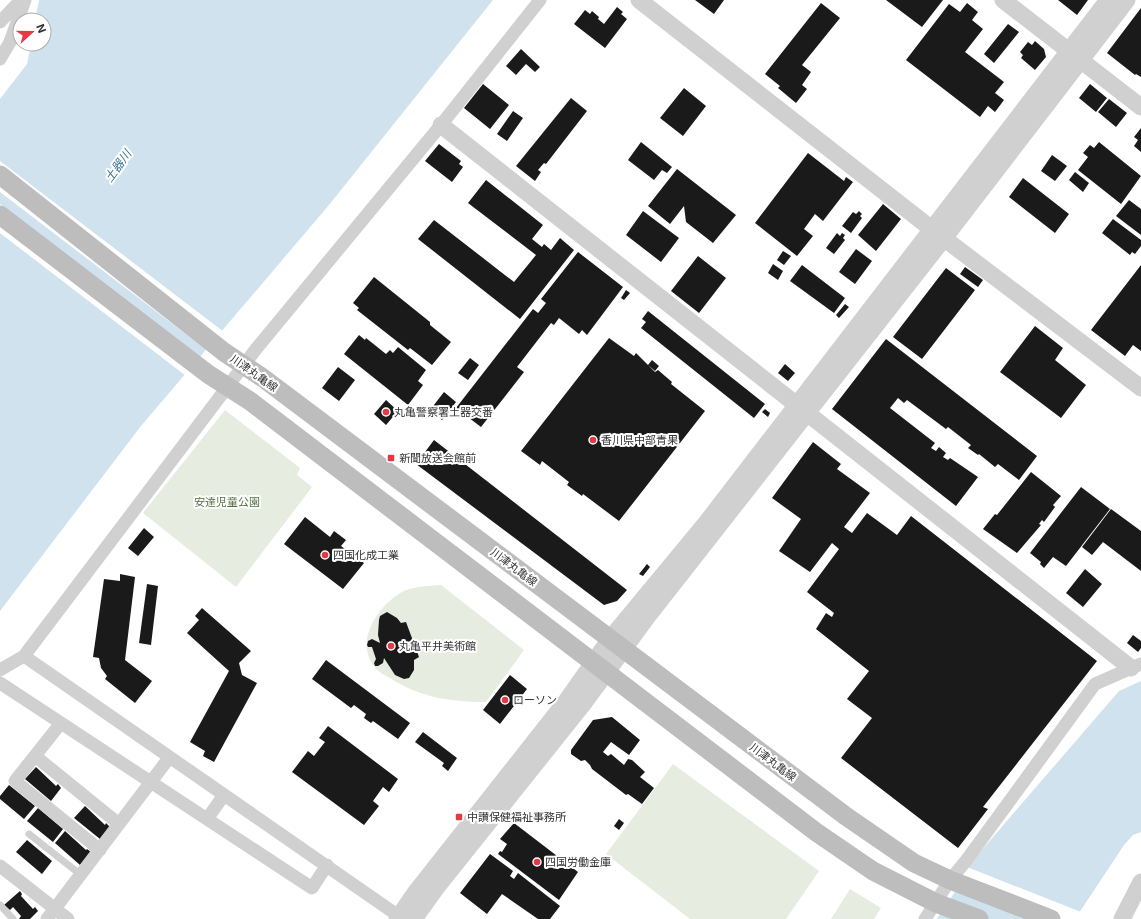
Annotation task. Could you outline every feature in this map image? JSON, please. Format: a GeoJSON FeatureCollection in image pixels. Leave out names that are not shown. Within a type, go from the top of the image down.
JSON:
{"type":"FeatureCollection","features":[{"type":"Feature","properties":{"kind":"main road","name":"川津丸亀線"},"geometry":{"type":"LineString","coordinates":[[0,175],[224,352],[263,378],[847,817],[914,863],[954,881],[1051,919]]}},
{"type":"Feature","properties":{"kind":"main road"},"geometry":{"type":"LineString","coordinates":[[0,215],[208,374],[257,407],[437,543],[600,669],[816,832],[873,871],[939,903],[979,919]]}},
{"type":"Feature","properties":{"kind":"street"},"geometry":{"type":"LineString","coordinates":[[0,22],[21,0]]}},
{"type":"Feature","properties":{"kind":"street"},"geometry":{"type":"LineString","coordinates":[[0,59],[10,42],[25,0]]}},
{"type":"Feature","properties":{"kind":"street"},"geometry":{"type":"LineString","coordinates":[[0,670],[24,656],[244,365],[441,125],[540,0]]}},
{"type":"Feature","properties":{"kind":"street"},"geometry":{"type":"LineString","coordinates":[[639,0],[939,234],[1141,388]]}},
{"type":"Feature","properties":{"kind":"street"},"geometry":{"type":"LineString","coordinates":[[1003,0],[1141,107]]}},
{"type":"Feature","properties":{"kind":"street"},"geometry":{"type":"LineString","coordinates":[[24,656],[169,758],[403,918],[437,887],[600,669],[706,523],[802,408],[939,234],[1074,55],[1108,0]]}},
{"type":"Feature","properties":{"kind":"street"},"geometry":{"type":"LineString","coordinates":[[1074,55],[1127,0]]}},
{"type":"Feature","properties":{"kind":"street"},"geometry":{"type":"LineString","coordinates":[[441,125],[802,408],[1136,666],[1095,684],[965,862],[939,903],[925,919]]}},
{"type":"Feature","properties":{"kind":"street"},"geometry":{"type":"LineString","coordinates":[[0,683],[312,888],[327,866]]}},
{"type":"Feature","properties":{"kind":"street"},"geometry":{"type":"LineString","coordinates":[[61,723],[15,782],[100,850]]}},
{"type":"Feature","properties":{"kind":"street"},"geometry":{"type":"LineString","coordinates":[[35,756],[119,824]]}},
{"type":"Feature","properties":{"kind":"street"},"geometry":{"type":"LineString","coordinates":[[51,914],[169,758]]}},
{"type":"Feature","properties":{"kind":"street"},"geometry":{"type":"LineString","coordinates":[[207,819],[224,795]]}},
{"type":"Feature","properties":{"kind":"street"},"geometry":{"type":"LineString","coordinates":[[0,866],[51,914],[68,919]]}},
{"type":"Feature","properties":{"kind":"street"},"geometry":{"type":"LineString","coordinates":[[1122,919],[1141,882]]}},
{"type":"Feature","properties":{"kind":"lane"},"geometry":{"type":"LineString","coordinates":[[29,834],[81,875]]}},
{"type":"Feature","properties":{"kind":"lane"},"geometry":{"type":"LineString","coordinates":[[0,905],[13,919]]}},
{"type":"Feature","properties":{"kind":"green space","name":"安達児童公園"},"geometry":{"type":"Polygon","coordinates":[[[225,410],[300,468],[297,475],[312,487],[236,587],[143,513],[225,410]]]}},
{"type":"Feature","properties":{"kind":"green space"},"geometry":{"type":"Polygon","coordinates":[[[441,585],[524,650],[486,702],[460,701],[436,697],[412,690],[379,671],[373,665],[368,655],[368,634],[372,624],[385,605],[406,590],[441,585]]]}},
{"type":"Feature","properties":{"kind":"green space"},"geometry":{"type":"Polygon","coordinates":[[[673,764],[819,871],[786,919],[690,919],[606,854],[673,764]]]}},
{"type":"Feature","properties":{"kind":"green space"},"geometry":{"type":"Polygon","coordinates":[[[850,889],[881,908],[874,919],[831,919],[850,889]]]}},
{"type":"Feature","properties":{"kind":"water","name":"土器川"},"geometry":{"type":"Polygon","coordinates":[[[39,0],[493,0],[329,205],[141,426],[0,611],[0,99],[27,64],[29,52],[52,52],[52,12],[37,12],[39,0]]]}},
{"type":"Feature","properties":{"kind":"water"},"geometry":{"type":"Polygon","coordinates":[[[1141,681],[1141,832],[1133,835],[1124,845],[1075,919],[937,919],[970,869],[968,866],[1119,691],[1141,681]]]}},
{"type":"Feature","properties":{"kind":"pier"},"geometry":{"type":"Polygon","coordinates":[[[0,161],[224,332],[208,351],[0,192],[0,161]]]}},
{"type":"Feature","properties":{"kind":"pier"},"geometry":{"type":"Polygon","coordinates":[[[0,204],[201,358],[186,376],[0,233],[0,204]]]}},
{"type":"Feature","properties":{"kind":"pier"},"geometry":{"type":"Polygon","coordinates":[[[967,867],[1081,912],[1077,919],[1037,919],[956,887],[968,869],[967,867]]]}},
{"type":"Feature","properties":{"kind":"building"},"geometry":{"type":"Polygon","coordinates":[[[695,0],[724,0],[714,14],[695,0]]]}},
{"type":"Feature","properties":{"kind":"building"},"geometry":{"type":"Polygon","coordinates":[[[886,0],[943,0],[922,27],[886,0]]]}},
{"type":"Feature","properties":{"kind":"building"},"geometry":{"type":"Polygon","coordinates":[[[1058,0],[1088,0],[1077,15],[1058,0]]]}},
{"type":"Feature","properties":{"kind":"building"},"geometry":{"type":"Polygon","coordinates":[[[821,3],[840,18],[802,65],[811,72],[802,85],[807,89],[796,103],[778,88],[780,86],[765,74],[821,3]]]}},
{"type":"Feature","properties":{"kind":"building"},"geometry":{"type":"Polygon","coordinates":[[[967,3],[978,12],[972,20],[983,29],[965,52],[1004,82],[995,93],[1004,100],[995,112],[988,106],[980,117],[906,60],[949,4],[960,12],[967,3]]]}},
{"type":"Feature","properties":{"kind":"building"},"geometry":{"type":"Polygon","coordinates":[[[617,7],[623,12],[621,14],[627,19],[605,48],[574,24],[585,10],[590,14],[592,11],[604,24],[617,7]]]}},
{"type":"Feature","properties":{"kind":"building"},"geometry":{"type":"Polygon","coordinates":[[[1141,8],[1141,77],[1136,74],[1135,75],[1107,53],[1141,8]]]}},
{"type":"Feature","properties":{"kind":"building"},"geometry":{"type":"Polygon","coordinates":[[[1008,24],[1019,32],[994,63],[984,54],[1008,24]]]}},
{"type":"Feature","properties":{"kind":"building"},"geometry":{"type":"Polygon","coordinates":[[[1035,41],[1044,49],[1046,57],[1035,70],[1021,58],[1023,55],[1020,52],[1028,42],[1032,45],[1035,41]]]}},
{"type":"Feature","properties":{"kind":"building"},"geometry":{"type":"Polygon","coordinates":[[[521,49],[540,67],[535,72],[526,64],[516,75],[506,66],[521,49]]]}},
{"type":"Feature","properties":{"kind":"building"},"geometry":{"type":"Polygon","coordinates":[[[483,84],[509,105],[490,129],[464,108],[483,84]]]}},
{"type":"Feature","properties":{"kind":"building"},"geometry":{"type":"Polygon","coordinates":[[[1090,84],[1107,98],[1096,112],[1079,98],[1090,84]]]}},
{"type":"Feature","properties":{"kind":"building"},"geometry":{"type":"Polygon","coordinates":[[[684,88],[706,106],[683,136],[660,118],[684,88]]]}},
{"type":"Feature","properties":{"kind":"building"},"geometry":{"type":"Polygon","coordinates":[[[571,98],[587,111],[546,164],[544,163],[538,170],[541,172],[535,181],[516,166],[571,98]]]}},
{"type":"Feature","properties":{"kind":"building"},"geometry":{"type":"Polygon","coordinates":[[[1109,99],[1127,113],[1116,127],[1098,112],[1109,99]]]}},
{"type":"Feature","properties":{"kind":"building"},"geometry":{"type":"Polygon","coordinates":[[[513,111],[523,118],[507,141],[497,134],[513,111]]]}},
{"type":"Feature","properties":{"kind":"building"},"geometry":{"type":"Polygon","coordinates":[[[1141,128],[1141,152],[1134,146],[1138,140],[1134,137],[1141,128]]]}},
{"type":"Feature","properties":{"kind":"building"},"geometry":{"type":"Polygon","coordinates":[[[641,142],[672,167],[667,173],[662,170],[654,180],[628,160],[641,142]]]}},
{"type":"Feature","properties":{"kind":"building"},"geometry":{"type":"Polygon","coordinates":[[[1099,142],[1141,176],[1121,204],[1078,170],[1088,157],[1083,153],[1090,145],[1094,148],[1099,142]]]}},
{"type":"Feature","properties":{"kind":"building"},"geometry":{"type":"Polygon","coordinates":[[[439,144],[461,161],[459,164],[463,167],[452,182],[425,161],[439,144]]]}},
{"type":"Feature","properties":{"kind":"building"},"geometry":{"type":"Polygon","coordinates":[[[808,153],[844,181],[846,177],[853,182],[823,221],[815,214],[804,229],[813,236],[797,256],[755,223],[808,153]]]}},
{"type":"Feature","properties":{"kind":"building"},"geometry":{"type":"Polygon","coordinates":[[[1052,155],[1067,166],[1055,181],[1041,171],[1052,155]]]}},
{"type":"Feature","properties":{"kind":"building"},"geometry":{"type":"Polygon","coordinates":[[[677,169],[736,215],[713,243],[686,222],[684,206],[670,224],[648,206],[677,169]]]}},
{"type":"Feature","properties":{"kind":"building"},"geometry":{"type":"Polygon","coordinates":[[[1075,172],[1089,183],[1083,192],[1069,180],[1075,172]]]}},
{"type":"Feature","properties":{"kind":"building"},"geometry":{"type":"Polygon","coordinates":[[[1023,178],[1069,214],[1055,233],[1009,197],[1023,178]]]}},
{"type":"Feature","properties":{"kind":"building"},"geometry":{"type":"Polygon","coordinates":[[[486,180],[543,225],[532,239],[542,247],[544,244],[551,250],[560,238],[574,250],[520,319],[418,239],[434,220],[514,282],[536,255],[468,203],[486,180]]]}},
{"type":"Feature","properties":{"kind":"building"},"geometry":{"type":"Polygon","coordinates":[[[1129,200],[1141,209],[1141,235],[1116,216],[1129,200]]]}},
{"type":"Feature","properties":{"kind":"building"},"geometry":{"type":"Polygon","coordinates":[[[883,204],[901,219],[876,251],[858,235],[883,204]]]}},
{"type":"Feature","properties":{"kind":"building"},"geometry":{"type":"Polygon","coordinates":[[[643,211],[679,238],[661,262],[626,235],[643,211]]]}},
{"type":"Feature","properties":{"kind":"building"},"geometry":{"type":"Polygon","coordinates":[[[859,211],[862,214],[860,216],[862,218],[851,233],[842,226],[853,212],[856,214],[859,211]]]}},
{"type":"Feature","properties":{"kind":"building"},"geometry":{"type":"Polygon","coordinates":[[[1113,219],[1141,240],[1141,246],[1135,254],[1132,252],[1130,255],[1102,233],[1113,219]]]}},
{"type":"Feature","properties":{"kind":"building"},"geometry":{"type":"Polygon","coordinates":[[[837,233],[840,236],[842,233],[845,235],[843,238],[845,240],[834,254],[826,248],[837,233]]]}},
{"type":"Feature","properties":{"kind":"building"},"geometry":{"type":"Polygon","coordinates":[[[856,249],[872,261],[855,284],[839,272],[856,249]]]}},
{"type":"Feature","properties":{"kind":"building"},"geometry":{"type":"Polygon","coordinates":[[[783,251],[791,256],[784,265],[777,260],[783,251]]]}},
{"type":"Feature","properties":{"kind":"building"},"geometry":{"type":"Polygon","coordinates":[[[578,252],[623,287],[587,335],[582,330],[579,334],[559,318],[554,325],[551,323],[517,367],[524,372],[481,427],[456,408],[533,309],[538,313],[546,303],[541,299],[578,252]]]}},
{"type":"Feature","properties":{"kind":"building"},"geometry":{"type":"Polygon","coordinates":[[[698,256],[726,278],[699,313],[671,291],[698,256]]]}},
{"type":"Feature","properties":{"kind":"building"},"geometry":{"type":"Polygon","coordinates":[[[773,264],[783,271],[778,280],[768,273],[773,264]]]}},
{"type":"Feature","properties":{"kind":"building"},"geometry":{"type":"Polygon","coordinates":[[[802,265],[845,298],[834,313],[790,281],[802,265]]]}},
{"type":"Feature","properties":{"kind":"building"},"geometry":{"type":"Polygon","coordinates":[[[1141,265],[1141,351],[1133,345],[1125,356],[1091,330],[1141,265]]]}},
{"type":"Feature","properties":{"kind":"building"},"geometry":{"type":"Polygon","coordinates":[[[965,267],[983,280],[978,287],[960,274],[965,267]]]}},
{"type":"Feature","properties":{"kind":"building"},"geometry":{"type":"Polygon","coordinates":[[[946,268],[975,290],[922,359],[893,337],[946,268]]]}},
{"type":"Feature","properties":{"kind":"building"},"geometry":{"type":"Polygon","coordinates":[[[374,277],[430,322],[430,325],[451,342],[432,365],[410,348],[408,350],[357,310],[359,308],[353,303],[374,277]]]}},
{"type":"Feature","properties":{"kind":"building"},"geometry":{"type":"Polygon","coordinates":[[[626,290],[630,293],[624,300],[621,298],[626,290]]]}},
{"type":"Feature","properties":{"kind":"building"},"geometry":{"type":"Polygon","coordinates":[[[845,304],[849,307],[839,318],[836,315],[845,304]]]}},
{"type":"Feature","properties":{"kind":"building"},"geometry":{"type":"Polygon","coordinates":[[[648,311],[765,404],[754,418],[641,328],[646,322],[642,319],[648,311]]]}},
{"type":"Feature","properties":{"kind":"building"},"geometry":{"type":"Polygon","coordinates":[[[1035,326],[1063,348],[1055,360],[1086,385],[1061,418],[1000,372],[1035,326]]]}},
{"type":"Feature","properties":{"kind":"building"},"geometry":{"type":"Polygon","coordinates":[[[359,335],[365,340],[366,338],[386,354],[390,350],[393,353],[398,347],[426,370],[418,381],[423,385],[408,405],[344,354],[359,335]]]}},
{"type":"Feature","properties":{"kind":"building"},"geometry":{"type":"Polygon","coordinates":[[[609,338],[634,356],[636,353],[655,372],[658,370],[672,382],[671,384],[705,411],[619,521],[583,494],[582,496],[567,485],[569,482],[542,461],[540,465],[521,451],[609,338]]]}},
{"type":"Feature","properties":{"kind":"building"},"geometry":{"type":"Polygon","coordinates":[[[886,339],[1037,456],[1019,480],[998,464],[995,467],[979,454],[978,455],[968,448],[971,445],[948,427],[946,429],[907,400],[904,403],[898,398],[890,408],[935,443],[931,448],[936,451],[939,447],[946,453],[943,457],[948,460],[950,458],[978,477],[956,506],[832,409],[886,339]]]}},
{"type":"Feature","properties":{"kind":"building"},"geometry":{"type":"Polygon","coordinates":[[[470,358],[479,365],[468,380],[458,373],[470,358]]]}},
{"type":"Feature","properties":{"kind":"building"},"geometry":{"type":"Polygon","coordinates":[[[652,360],[659,366],[655,371],[648,365],[652,360]]]}},
{"type":"Feature","properties":{"kind":"building"},"geometry":{"type":"Polygon","coordinates":[[[785,364],[795,373],[788,381],[778,373],[785,364]]]}},
{"type":"Feature","properties":{"kind":"building"},"geometry":{"type":"Polygon","coordinates":[[[338,367],[355,380],[339,401],[322,388],[338,367]]]}},
{"type":"Feature","properties":{"kind":"building"},"geometry":{"type":"Polygon","coordinates":[[[444,392],[456,402],[442,420],[430,410],[444,392]]]}},
{"type":"Feature","properties":{"kind":"building"},"geometry":{"type":"Polygon","coordinates":[[[386,400],[398,411],[386,425],[374,414],[386,400]]]}},
{"type":"Feature","properties":{"kind":"building"},"geometry":{"type":"Polygon","coordinates":[[[765,409],[770,413],[768,417],[762,412],[765,409]]]}},
{"type":"Feature","properties":{"kind":"building"},"geometry":{"type":"Polygon","coordinates":[[[434,440],[627,590],[617,601],[604,605],[416,464],[434,440]]]}},
{"type":"Feature","properties":{"kind":"building"},"geometry":{"type":"Polygon","coordinates":[[[813,442],[841,464],[837,469],[870,493],[844,527],[852,533],[867,513],[897,535],[911,516],[1097,661],[983,807],[988,809],[958,848],[841,758],[872,718],[847,699],[869,671],[816,629],[826,613],[832,617],[834,613],[807,592],[839,549],[832,543],[810,572],[779,551],[801,519],[772,498],[813,442]]]}},
{"type":"Feature","properties":{"kind":"building"},"geometry":{"type":"Polygon","coordinates":[[[1031,472],[1061,496],[1053,505],[1055,507],[1044,522],[1042,520],[1039,524],[1041,525],[1017,553],[983,529],[995,514],[997,515],[1031,472]]]}},
{"type":"Feature","properties":{"kind":"building"},"geometry":{"type":"Polygon","coordinates":[[[1081,487],[1110,509],[1066,566],[1053,557],[1044,568],[1040,564],[1041,562],[1030,553],[1081,487]]]}},
{"type":"Feature","properties":{"kind":"building"},"geometry":{"type":"Polygon","coordinates":[[[1111,509],[1141,531],[1141,571],[1103,542],[1092,555],[1082,547],[1111,509]]]}},
{"type":"Feature","properties":{"kind":"building","name":"四国化成工業"},"geometry":{"type":"Polygon","coordinates":[[[305,517],[330,537],[334,531],[346,540],[341,546],[364,563],[343,589],[284,544],[305,517]]]}},
{"type":"Feature","properties":{"kind":"building"},"geometry":{"type":"Polygon","coordinates":[[[144,528],[154,537],[138,556],[128,548],[144,528]]]}},
{"type":"Feature","properties":{"kind":"building"},"geometry":{"type":"Polygon","coordinates":[[[647,564],[650,567],[643,576],[639,574],[647,564]]]}},
{"type":"Feature","properties":{"kind":"building"},"geometry":{"type":"Polygon","coordinates":[[[1085,569],[1102,584],[1083,607],[1066,593],[1085,569]]]}},
{"type":"Feature","properties":{"kind":"building"},"geometry":{"type":"Polygon","coordinates":[[[120,574],[135,577],[125,660],[152,681],[135,703],[105,679],[107,676],[101,668],[99,658],[93,657],[104,579],[120,581],[120,574]]]}},
{"type":"Feature","properties":{"kind":"building"},"geometry":{"type":"Polygon","coordinates":[[[147,584],[158,586],[151,645],[139,643],[147,584]]]}},
{"type":"Feature","properties":{"kind":"building"},"geometry":{"type":"Polygon","coordinates":[[[202,608],[251,651],[239,663],[242,675],[257,683],[214,762],[203,756],[205,751],[190,742],[229,671],[187,633],[199,620],[195,616],[202,608]]]}},
{"type":"Feature","properties":{"kind":"building","name":"丸亀平井美術館"},"geometry":{"type":"Polygon","coordinates":[[[387,612],[397,618],[401,623],[406,622],[419,657],[414,660],[414,670],[409,678],[404,679],[395,675],[384,658],[383,663],[375,666],[374,663],[376,659],[372,647],[368,647],[367,645],[368,641],[372,639],[380,643],[378,635],[379,620],[380,616],[387,612]]]}},
{"type":"Feature","properties":{"kind":"building"},"geometry":{"type":"Polygon","coordinates":[[[1133,635],[1141,641],[1141,648],[1138,652],[1127,643],[1133,635]]]}},
{"type":"Feature","properties":{"kind":"building"},"geometry":{"type":"Polygon","coordinates":[[[326,660],[410,723],[398,739],[373,721],[371,723],[364,718],[366,714],[354,705],[351,708],[312,679],[326,660]]]}},
{"type":"Feature","properties":{"kind":"building","name":"ローソン"},"geometry":{"type":"Polygon","coordinates":[[[510,675],[527,689],[500,724],[483,710],[510,675]]]}},
{"type":"Feature","properties":{"kind":"building"},"geometry":{"type":"Polygon","coordinates":[[[612,717],[640,740],[629,755],[611,742],[603,752],[608,756],[611,754],[624,765],[628,759],[632,760],[645,772],[640,777],[654,788],[642,804],[628,794],[626,795],[592,769],[585,760],[581,761],[571,754],[571,750],[593,720],[612,717]]]}},
{"type":"Feature","properties":{"kind":"building"},"geometry":{"type":"Polygon","coordinates":[[[328,726],[398,779],[389,792],[383,787],[373,801],[379,806],[364,825],[292,772],[308,751],[314,756],[325,742],[319,738],[328,726]]]}},
{"type":"Feature","properties":{"kind":"building"},"geometry":{"type":"Polygon","coordinates":[[[423,732],[457,758],[448,771],[442,766],[444,763],[415,742],[423,732]]]}},
{"type":"Feature","properties":{"kind":"building"},"geometry":{"type":"Polygon","coordinates":[[[36,767],[56,786],[58,784],[61,788],[51,801],[25,779],[36,767]]]}},
{"type":"Feature","properties":{"kind":"building"},"geometry":{"type":"Polygon","coordinates":[[[9,785],[35,806],[24,819],[0,799],[0,796],[9,785]]]}},
{"type":"Feature","properties":{"kind":"building"},"geometry":{"type":"Polygon","coordinates":[[[85,806],[105,825],[106,823],[110,827],[100,839],[74,818],[85,806]]]}},
{"type":"Feature","properties":{"kind":"building"},"geometry":{"type":"Polygon","coordinates":[[[38,808],[63,829],[53,842],[27,821],[38,808]]]}},
{"type":"Feature","properties":{"kind":"building"},"geometry":{"type":"Polygon","coordinates":[[[619,819],[624,823],[619,830],[614,826],[619,819]]]}},
{"type":"Feature","properties":{"kind":"building"},"geometry":{"type":"Polygon","coordinates":[[[514,823],[578,872],[559,900],[498,854],[500,851],[502,852],[507,844],[500,839],[514,823]]]}},
{"type":"Feature","properties":{"kind":"building"},"geometry":{"type":"Polygon","coordinates":[[[65,831],[86,850],[87,849],[91,852],[80,865],[55,843],[65,831]]]}},
{"type":"Feature","properties":{"kind":"building"},"geometry":{"type":"Polygon","coordinates":[[[27,840],[52,861],[42,874],[16,852],[27,840]]]}},
{"type":"Feature","properties":{"kind":"building"},"geometry":{"type":"Polygon","coordinates":[[[490,854],[513,871],[510,876],[514,879],[518,873],[560,906],[550,919],[538,919],[502,894],[487,914],[460,893],[490,854]]]}},
{"type":"Feature","properties":{"kind":"building"},"geometry":{"type":"Polygon","coordinates":[[[20,891],[22,894],[21,896],[33,909],[35,907],[38,911],[30,919],[19,919],[21,916],[13,907],[10,910],[4,905],[20,891]]]}},
{"type":"Feature","properties":{"kind":"place","name":"丸亀警察署土器交番"},"geometry":{"type":"Point","coordinates":[386,412]}},
{"type":"Feature","properties":{"kind":"place","name":"香川県中部青果"},"geometry":{"type":"Point","coordinates":[593,440]}},
{"type":"Feature","properties":{"kind":"place","name":"新聞放送会館前"},"geometry":{"type":"Point","coordinates":[391,458]}},
{"type":"Feature","properties":{"kind":"place","name":"四国化成工業"},"geometry":{"type":"Point","coordinates":[325,555]}},
{"type":"Feature","properties":{"kind":"place","name":"丸亀平井美術館"},"geometry":{"type":"Point","coordinates":[391,646]}},
{"type":"Feature","properties":{"kind":"place","name":"ローソン"},"geometry":{"type":"Point","coordinates":[505,700]}},
{"type":"Feature","properties":{"kind":"place","name":"中讃保健福祉事務所"},"geometry":{"type":"Point","coordinates":[459,817]}},
{"type":"Feature","properties":{"kind":"place","name":"四国労働金庫"},"geometry":{"type":"Point","coordinates":[537,862]}}]}
